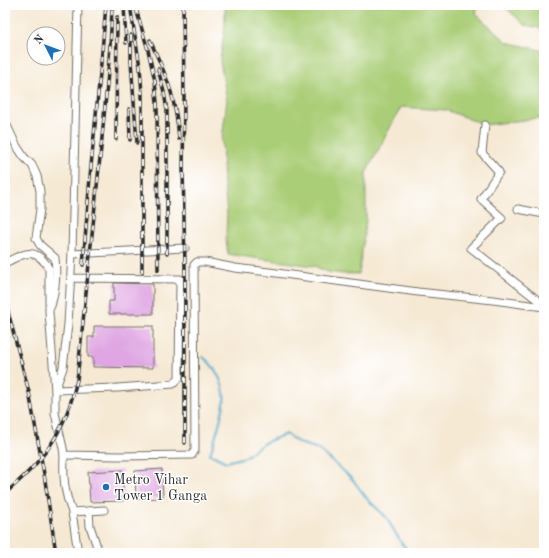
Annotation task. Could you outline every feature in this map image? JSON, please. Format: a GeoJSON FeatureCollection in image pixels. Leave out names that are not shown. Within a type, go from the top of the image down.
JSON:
{"type":"FeatureCollection","features":[{"type":"Feature","properties":{"kind":"street"},"geometry":{"type":"LineString","coordinates":[[55,390],[63,368],[71,278],[78,5]]}},
{"type":"Feature","properties":{"kind":"street"},"geometry":{"type":"LineString","coordinates":[[5,120],[24,158],[32,165],[37,176],[40,191],[40,203],[36,238],[40,245],[55,258],[56,292],[49,312]]}},
{"type":"Feature","properties":{"kind":"street"},"geometry":{"type":"LineString","coordinates":[[485,125],[482,154],[499,172],[481,199],[502,218],[471,248],[544,306]]}},
{"type":"Feature","properties":{"kind":"street"},"geometry":{"type":"LineString","coordinates":[[518,209],[544,214]]}},
{"type":"Feature","properties":{"kind":"street"},"geometry":{"type":"LineString","coordinates":[[72,254],[185,248]]}},
{"type":"Feature","properties":{"kind":"street"},"geometry":{"type":"LineString","coordinates":[[6,262],[20,255],[27,253],[34,254],[41,258],[49,269],[49,312],[55,390],[55,413],[64,448],[63,478],[68,502],[72,512],[78,553]]}},
{"type":"Feature","properties":{"kind":"street"},"geometry":{"type":"LineString","coordinates":[[64,455],[192,455],[195,450],[194,265],[197,262],[418,292],[544,306]]}},
{"type":"Feature","properties":{"kind":"street"},"geometry":{"type":"LineString","coordinates":[[55,390],[172,384],[179,378],[180,279],[71,278]]}},
{"type":"Feature","properties":{"kind":"street"},"geometry":{"type":"LineString","coordinates":[[72,512],[104,510]]}},
{"type":"Feature","properties":{"kind":"street"},"geometry":{"type":"LineString","coordinates":[[89,511],[90,526],[99,553]]}},
{"type":"Feature","properties":{"kind":"green space"},"geometry":{"type":"Polygon","coordinates":[[[225,5],[478,5],[476,14],[507,42],[544,51],[544,120],[538,118],[485,125],[446,110],[401,107],[366,173],[366,220],[359,274],[328,272],[314,266],[228,254],[226,240],[227,213],[222,139],[227,100],[220,61],[225,26],[225,5]]]}},
{"type":"Feature","properties":{"kind":"green space"},"geometry":{"type":"Polygon","coordinates":[[[503,5],[544,5],[544,29],[525,25],[503,5]]]}},
{"type":"Feature","properties":{"kind":"building"},"geometry":{"type":"Polygon","coordinates":[[[114,283],[153,284],[153,314],[109,314],[109,301],[114,301],[114,283]]]}},
{"type":"Feature","properties":{"kind":"building"},"geometry":{"type":"Polygon","coordinates":[[[94,326],[153,326],[153,368],[93,367],[93,357],[88,357],[88,337],[94,337],[94,326]]]}},
{"type":"Feature","properties":{"kind":"building"},"geometry":{"type":"Polygon","coordinates":[[[162,469],[163,498],[136,499],[135,471],[162,469]]]}},
{"type":"Feature","properties":{"kind":"building","name":"Metro Vihar Tower 1 Ganga"},"geometry":{"type":"Polygon","coordinates":[[[123,470],[123,501],[90,502],[88,472],[123,470]]]}},
{"type":"Feature","properties":{"kind":"waterway"},"geometry":{"type":"LineString","coordinates":[[203,357],[211,364],[217,373],[223,388],[224,396],[223,411],[210,454],[226,462],[245,457],[264,443],[286,434],[299,443],[318,449],[353,480],[368,500],[386,517],[402,544],[410,553]]}},
{"type":"Feature","properties":{"kind":"railway"},"geometry":{"type":"LineString","coordinates":[[83,265],[106,5]]}},
{"type":"Feature","properties":{"kind":"railway"},"geometry":{"type":"LineString","coordinates":[[5,494],[26,475],[41,458],[55,438],[66,416],[77,380],[107,88],[112,5]]}},
{"type":"Feature","properties":{"kind":"railway"},"geometry":{"type":"LineString","coordinates":[[124,5],[126,43]]}},
{"type":"Feature","properties":{"kind":"railway"},"geometry":{"type":"LineString","coordinates":[[130,5],[140,67],[142,94],[142,272]]}},
{"type":"Feature","properties":{"kind":"railway"},"geometry":{"type":"LineString","coordinates":[[183,5],[185,443]]}},
{"type":"Feature","properties":{"kind":"railway"},"geometry":{"type":"LineString","coordinates":[[136,9],[155,81],[157,103],[158,270]]}},
{"type":"Feature","properties":{"kind":"railway"},"geometry":{"type":"LineString","coordinates":[[116,139],[117,17]]}},
{"type":"Feature","properties":{"kind":"railway"},"geometry":{"type":"LineString","coordinates":[[131,35],[131,61],[137,143]]}},
{"type":"Feature","properties":{"kind":"railway"},"geometry":{"type":"LineString","coordinates":[[150,40],[170,88],[176,113],[179,139]]}},
{"type":"Feature","properties":{"kind":"railway"},"geometry":{"type":"LineString","coordinates":[[158,69],[167,111],[167,254]]}},
{"type":"Feature","properties":{"kind":"railway"},"geometry":{"type":"LineString","coordinates":[[129,109],[130,140]]}},
{"type":"Feature","properties":{"kind":"railway"},"geometry":{"type":"LineString","coordinates":[[5,300],[29,392],[44,474],[56,553]]}},
{"type":"Feature","properties":{"kind":"place","name":"Metro Vihar Tower 1 Ganga"},"geometry":{"type":"Point","coordinates":[106,487]}}]}
